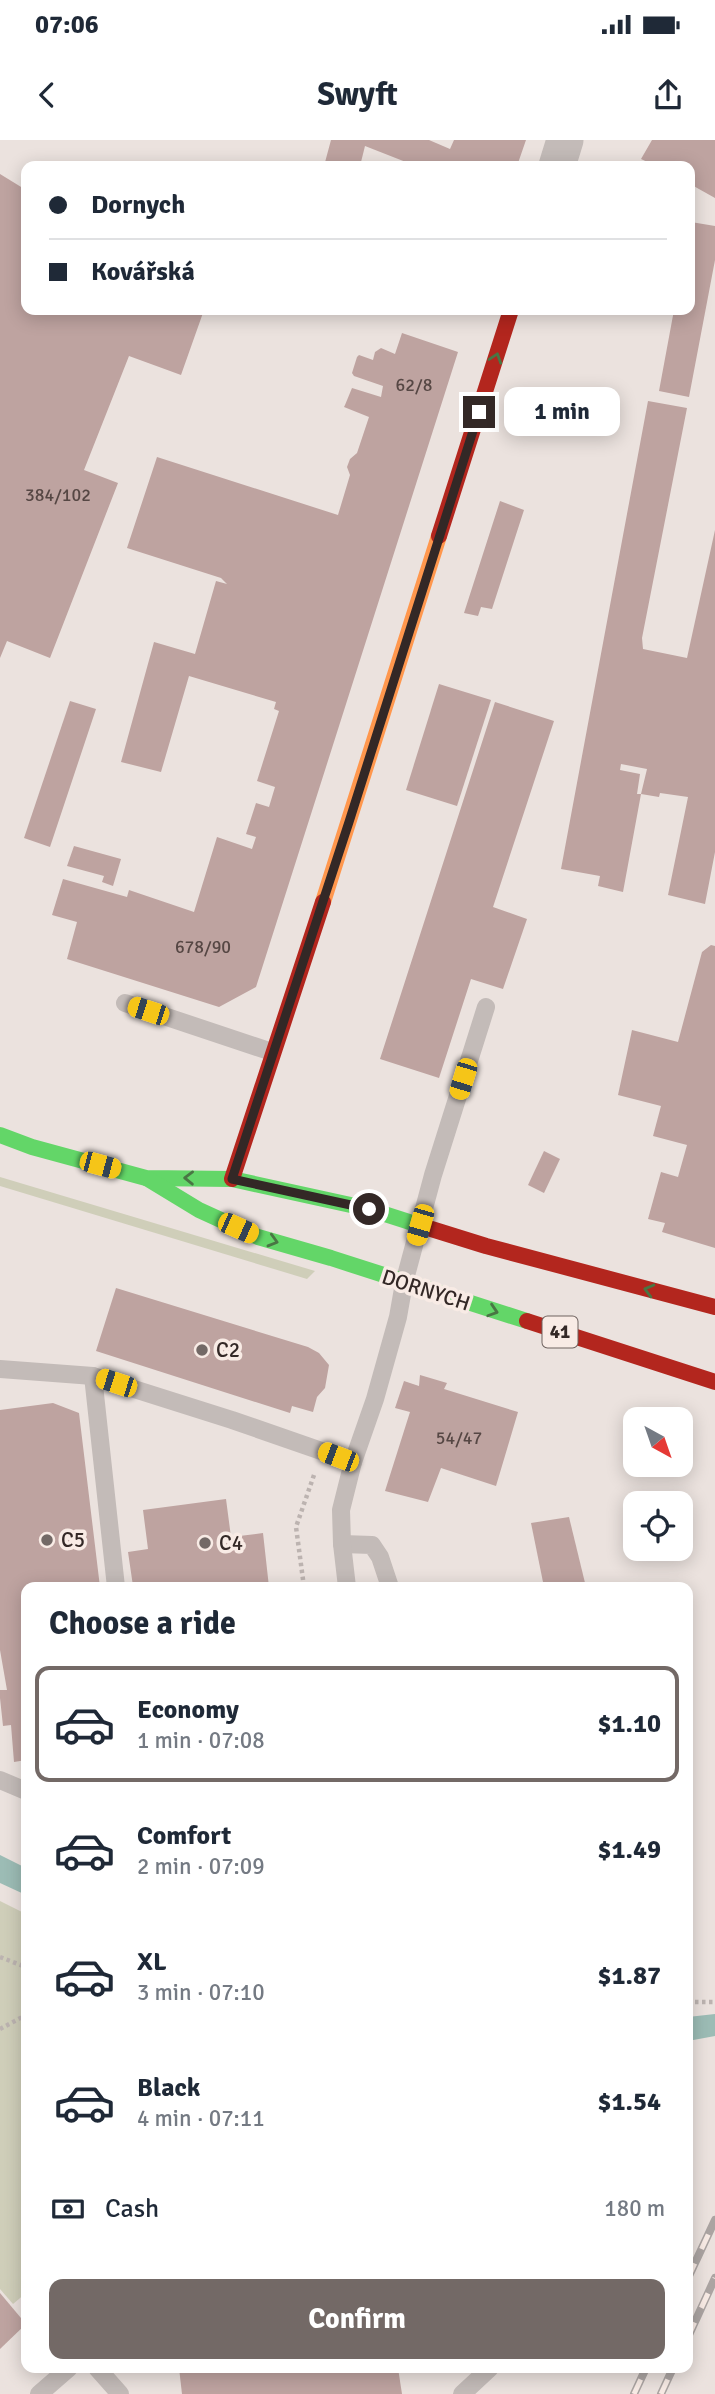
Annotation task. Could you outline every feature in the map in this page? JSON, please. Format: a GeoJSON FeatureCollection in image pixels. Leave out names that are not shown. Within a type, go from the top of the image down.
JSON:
{"type":"FeatureCollection","features":[{"type":"Feature","properties":{"kind":"main road"},"geometry":{"type":"LineString","coordinates":[[232,1179],[510,315]]}},
{"type":"Feature","properties":{"kind":"main road","name":"DORNYCH"},"geometry":{"type":"LineString","coordinates":[[0,1135],[146,1178],[232,1179],[369,1209],[715,1307]]}},
{"type":"Feature","properties":{"kind":"main road","name":"DORNYCH"},"geometry":{"type":"LineString","coordinates":[[146,1178],[199,1210],[258,1237],[715,1382]]}},
{"type":"Feature","properties":{"kind":"street"},"geometry":{"type":"LineString","coordinates":[[559,161],[565,140]]}},
{"type":"Feature","properties":{"kind":"lane"},"geometry":{"type":"LineString","coordinates":[[125,1003],[272,1052]]}},
{"type":"Feature","properties":{"kind":"lane"},"geometry":{"type":"LineString","coordinates":[[346,1582],[341,1510],[398,1317],[404,1283],[433,1175],[486,1007]]}},
{"type":"Feature","properties":{"kind":"lane"},"geometry":{"type":"LineString","coordinates":[[0,1369],[93,1376],[353,1462]]}},
{"type":"Feature","properties":{"kind":"lane"},"geometry":{"type":"LineString","coordinates":[[93,1376],[115,1582]]}},
{"type":"Feature","properties":{"kind":"lane"},"geometry":{"type":"LineString","coordinates":[[342,1544],[372,1545],[380,1557],[388,1582]]}},
{"type":"Feature","properties":{"kind":"lane"},"geometry":{"type":"LineString","coordinates":[[0,1780],[21,1789]]}},
{"type":"Feature","properties":{"kind":"lane"},"geometry":{"type":"LineString","coordinates":[[40,2394],[63,2373]]}},
{"type":"Feature","properties":{"kind":"lane"},"geometry":{"type":"LineString","coordinates":[[101,2373],[120,2394]]}},
{"type":"Feature","properties":{"kind":"lane"},"geometry":{"type":"LineString","coordinates":[[462,2394],[484,2373]]}},
{"type":"Feature","properties":{"kind":"path"},"geometry":{"type":"LineString","coordinates":[[303,1582],[296,1527],[322,1451]]}},
{"type":"Feature","properties":{"kind":"path"},"geometry":{"type":"LineString","coordinates":[[0,1957],[21,1965]]}},
{"type":"Feature","properties":{"kind":"path"},"geometry":{"type":"LineString","coordinates":[[693,2002],[715,2002]]}},
{"type":"Feature","properties":{"kind":"path"},"geometry":{"type":"LineString","coordinates":[[0,2029],[21,2018]]}},
{"type":"Feature","properties":{"kind":"green space"},"geometry":{"type":"Polygon","coordinates":[[[0,1177],[315,1271],[307,1279],[0,1186],[0,1177]]]}},
{"type":"Feature","properties":{"kind":"green space"},"geometry":{"type":"Polygon","coordinates":[[[0,1901],[21,1912],[21,2297],[13,2304],[0,2289],[0,1901]]]}},
{"type":"Feature","properties":{"kind":"water"},"geometry":{"type":"Polygon","coordinates":[[[0,1855],[21,1866],[21,1893],[0,1883],[0,1855]]]}},
{"type":"Feature","properties":{"kind":"water"},"geometry":{"type":"Polygon","coordinates":[[[715,2014],[715,2036],[693,2040],[693,2016],[715,2014]]]}},
{"type":"Feature","properties":{"kind":"building"},"geometry":{"type":"Polygon","coordinates":[[[331,140],[429,140],[450,149],[454,140],[526,140],[519,161],[403,161],[365,146],[361,161],[325,161],[331,140]]]}},
{"type":"Feature","properties":{"kind":"building"},"geometry":{"type":"Polygon","coordinates":[[[652,140],[715,140],[715,198],[695,187],[695,161],[641,159],[652,140]]]}},
{"type":"Feature","properties":{"kind":"building"},"geometry":{"type":"Polygon","coordinates":[[[0,174],[21,187],[21,315],[202,315],[181,375],[129,356],[84,470],[118,483],[50,658],[7,641],[0,658],[0,174]]]}},
{"type":"Feature","properties":{"kind":"building"},"geometry":{"type":"Polygon","coordinates":[[[695,223],[715,226],[715,260],[689,397],[659,391],[673,315],[695,315],[695,223]]]}},
{"type":"Feature","properties":{"kind":"building"},"geometry":{"type":"Polygon","coordinates":[[[402,333],[458,352],[256,987],[219,1007],[67,959],[77,922],[52,915],[63,879],[127,897],[129,890],[194,912],[217,837],[252,849],[256,837],[246,834],[256,803],[269,807],[275,787],[257,781],[279,711],[274,709],[276,702],[189,676],[161,772],[121,762],[154,642],[195,654],[216,581],[227,584],[221,578],[127,548],[157,457],[338,515],[350,475],[347,467],[350,459],[357,453],[369,417],[344,407],[352,388],[381,397],[383,386],[354,376],[352,373],[357,357],[359,355],[373,360],[375,352],[381,348],[395,354],[402,333]]]}},
{"type":"Feature","properties":{"kind":"building"},"geometry":{"type":"Polygon","coordinates":[[[648,401],[687,408],[642,638],[643,649],[687,658],[715,530],[715,852],[705,904],[668,895],[688,797],[660,793],[659,797],[641,794],[623,892],[598,886],[600,876],[561,869],[648,401]],[[621,764],[620,770],[640,774],[637,794],[641,794],[647,769],[621,764]]]}},
{"type":"Feature","properties":{"kind":"building"},"geometry":{"type":"Polygon","coordinates":[[[500,501],[524,510],[492,609],[481,607],[478,616],[464,613],[500,501]]]}},
{"type":"Feature","properties":{"kind":"building"},"geometry":{"type":"Polygon","coordinates":[[[439,684],[491,700],[457,806],[406,790],[439,684]]]}},
{"type":"Feature","properties":{"kind":"building"},"geometry":{"type":"Polygon","coordinates":[[[70,701],[96,709],[50,847],[24,838],[70,701]]]}},
{"type":"Feature","properties":{"kind":"building"},"geometry":{"type":"Polygon","coordinates":[[[495,702],[554,721],[493,907],[527,919],[503,989],[471,979],[439,1078],[380,1059],[495,702]]]}},
{"type":"Feature","properties":{"kind":"building"},"geometry":{"type":"Polygon","coordinates":[[[74,846],[121,859],[113,886],[102,882],[104,876],[67,866],[74,846]]]}},
{"type":"Feature","properties":{"kind":"building"},"geometry":{"type":"Polygon","coordinates":[[[711,945],[715,946],[715,1248],[662,1232],[665,1223],[648,1219],[661,1172],[678,1177],[687,1145],[653,1136],[661,1106],[618,1095],[632,1030],[678,1042],[702,952],[711,945]]]}},
{"type":"Feature","properties":{"kind":"building"},"geometry":{"type":"Polygon","coordinates":[[[544,1151],[560,1159],[544,1193],[528,1185],[544,1151]]]}},
{"type":"Feature","properties":{"kind":"building","name":"C2"},"geometry":{"type":"Polygon","coordinates":[[[116,1288],[308,1347],[319,1353],[329,1365],[325,1388],[317,1397],[313,1412],[292,1406],[290,1413],[96,1351],[116,1288]]]}},
{"type":"Feature","properties":{"kind":"building"},"geometry":{"type":"Polygon","coordinates":[[[420,1375],[447,1383],[444,1389],[518,1412],[496,1486],[441,1468],[428,1502],[385,1491],[410,1412],[395,1408],[404,1381],[419,1386],[420,1375]]]}},
{"type":"Feature","properties":{"kind":"building","name":"C5"},"geometry":{"type":"Polygon","coordinates":[[[53,1403],[79,1413],[99,1582],[21,1582],[21,1761],[14,1762],[11,1725],[3,1726],[0,1698],[0,1690],[7,1690],[0,1650],[0,1410],[53,1403]]]}},
{"type":"Feature","properties":{"kind":"building","name":"C4"},"geometry":{"type":"Polygon","coordinates":[[[226,1499],[231,1537],[263,1533],[268,1582],[132,1582],[128,1552],[148,1549],[143,1510],[226,1499]]]}},
{"type":"Feature","properties":{"kind":"building"},"geometry":{"type":"Polygon","coordinates":[[[569,1517],[585,1582],[543,1582],[531,1523],[569,1517]]]}},
{"type":"Feature","properties":{"kind":"building"},"geometry":{"type":"Polygon","coordinates":[[[0,2293],[21,2318],[21,2329],[0,2349],[0,2293]]]}},
{"type":"Feature","properties":{"kind":"building"},"geometry":{"type":"Polygon","coordinates":[[[180,2373],[399,2373],[402,2394],[182,2394],[180,2373]]]}},
{"type":"Feature","properties":{"kind":"railway"},"geometry":{"type":"LineString","coordinates":[[693,2267],[715,2220]]}},
{"type":"Feature","properties":{"kind":"railway"},"geometry":{"type":"LineString","coordinates":[[693,2326],[715,2278]]}},
{"type":"Feature","properties":{"kind":"railway"},"geometry":{"type":"LineString","coordinates":[[634,2394],[644,2373]]}},
{"type":"Feature","properties":{"kind":"railway"},"geometry":{"type":"LineString","coordinates":[[661,2394],[671,2373]]}},
{"type":"Feature","properties":{"kind":"traffic: fast"},"geometry":{"type":"LineString","coordinates":[[0,1135],[32,1147],[146,1178],[232,1179],[369,1209],[425,1227]]}},
{"type":"Feature","properties":{"kind":"traffic: fast"},"geometry":{"type":"LineString","coordinates":[[148,1179],[199,1210],[258,1237],[527,1321]]}},
{"type":"Feature","properties":{"kind":"traffic: slow"},"geometry":{"type":"LineString","coordinates":[[323,902],[439,536]]}},
{"type":"Feature","properties":{"kind":"traffic: jam"},"geometry":{"type":"LineString","coordinates":[[439,536],[509,315]]}},
{"type":"Feature","properties":{"kind":"traffic: jam"},"geometry":{"type":"LineString","coordinates":[[232,1179],[323,902]]}},
{"type":"Feature","properties":{"kind":"traffic: jam"},"geometry":{"type":"LineString","coordinates":[[425,1227],[715,1307]]}},
{"type":"Feature","properties":{"kind":"traffic: jam"},"geometry":{"type":"LineString","coordinates":[[527,1321],[715,1382]]}},
{"type":"Feature","properties":{"kind":"place","name":"C2"},"geometry":{"type":"Point","coordinates":[202,1350]}},
{"type":"Feature","properties":{"kind":"place","name":"C5"},"geometry":{"type":"Point","coordinates":[47,1540]}},
{"type":"Feature","properties":{"kind":"place","name":"C4"},"geometry":{"type":"Point","coordinates":[205,1543]}},
{"type":"Feature","properties":{"kind":"route"},"geometry":{"type":"LineString","coordinates":[[369,1209],[232,1179],[479,412]]}}]}
